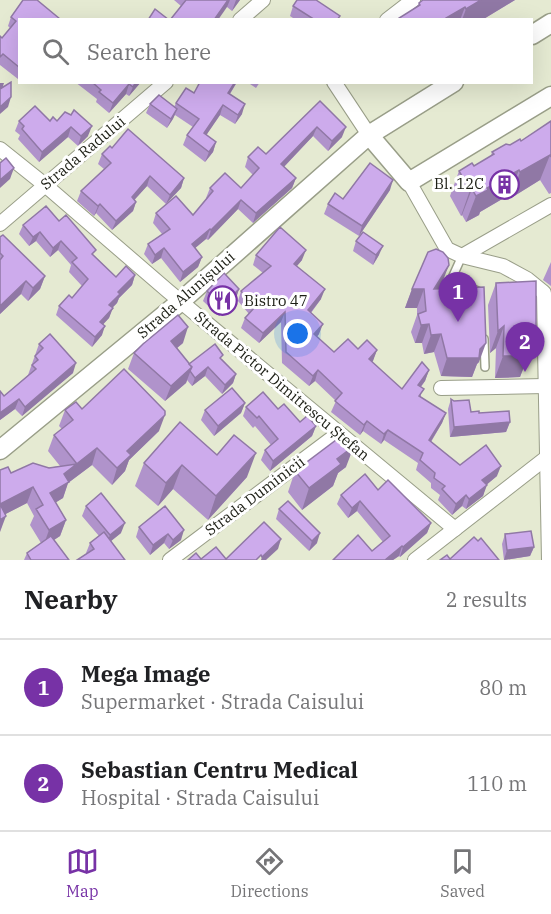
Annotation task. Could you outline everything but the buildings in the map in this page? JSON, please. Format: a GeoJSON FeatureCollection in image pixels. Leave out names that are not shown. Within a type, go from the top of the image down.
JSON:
{"type":"FeatureCollection","features":[{"type":"Feature","properties":{"kind":"street"},"geometry":{"type":"LineString","coordinates":[[242,18],[263,0]]}},
{"type":"Feature","properties":{"kind":"street"},"geometry":{"type":"LineString","coordinates":[[390,18],[413,0]]}},
{"type":"Feature","properties":{"kind":"street"},"geometry":{"type":"LineString","coordinates":[[533,34],[551,23]]}},
{"type":"Feature","properties":{"kind":"street","name":"Strada Radului"},"geometry":{"type":"LineString","coordinates":[[0,224],[164,84]]}},
{"type":"Feature","properties":{"kind":"street"},"geometry":{"type":"LineString","coordinates":[[335,84],[369,135],[409,182],[447,249],[462,256],[503,266],[527,279],[547,295],[545,386],[549,560]]}},
{"type":"Feature","properties":{"kind":"street","name":"Strada Alunișului"},"geometry":{"type":"LineString","coordinates":[[0,450],[180,302],[369,135],[451,84]]}},
{"type":"Feature","properties":{"kind":"street"},"geometry":{"type":"LineString","coordinates":[[409,182],[551,96]]}},
{"type":"Feature","properties":{"kind":"street","name":"Strada Pictor Dimitrescu Ștefan"},"geometry":{"type":"LineString","coordinates":[[0,149],[180,302],[455,529]]}},
{"type":"Feature","properties":{"kind":"street"},"geometry":{"type":"LineString","coordinates":[[462,256],[551,205]]}},
{"type":"Feature","properties":{"kind":"street"},"geometry":{"type":"LineString","coordinates":[[441,388],[545,386]]}},
{"type":"Feature","properties":{"kind":"street","name":"Strada Duminicii"},"geometry":{"type":"LineString","coordinates":[[170,560],[339,433]]}},
{"type":"Feature","properties":{"kind":"street"},"geometry":{"type":"LineString","coordinates":[[415,560],[546,458]]}},
{"type":"Feature","properties":{"kind":"lane"},"geometry":{"type":"LineString","coordinates":[[462,256],[452,278],[479,291],[482,295]]}},
{"type":"Feature","properties":{"kind":"lane"},"geometry":{"type":"LineString","coordinates":[[484,331],[485,367]]}},
{"type":"Feature","properties":{"kind":"place","name":"Bl. 12C"},"geometry":{"type":"Point","coordinates":[505,184]}},
{"type":"Feature","properties":{"kind":"place","name":"Bistro 47"},"geometry":{"type":"Point","coordinates":[223,301]}},
{"type":"Feature","properties":{"kind":"place","name":"Mega Image"},"geometry":{"type":"Point","coordinates":[458,322]}},
{"type":"Feature","properties":{"kind":"place","name":"Sebastian Centru Medical"},"geometry":{"type":"Point","coordinates":[525,372]}}]}
